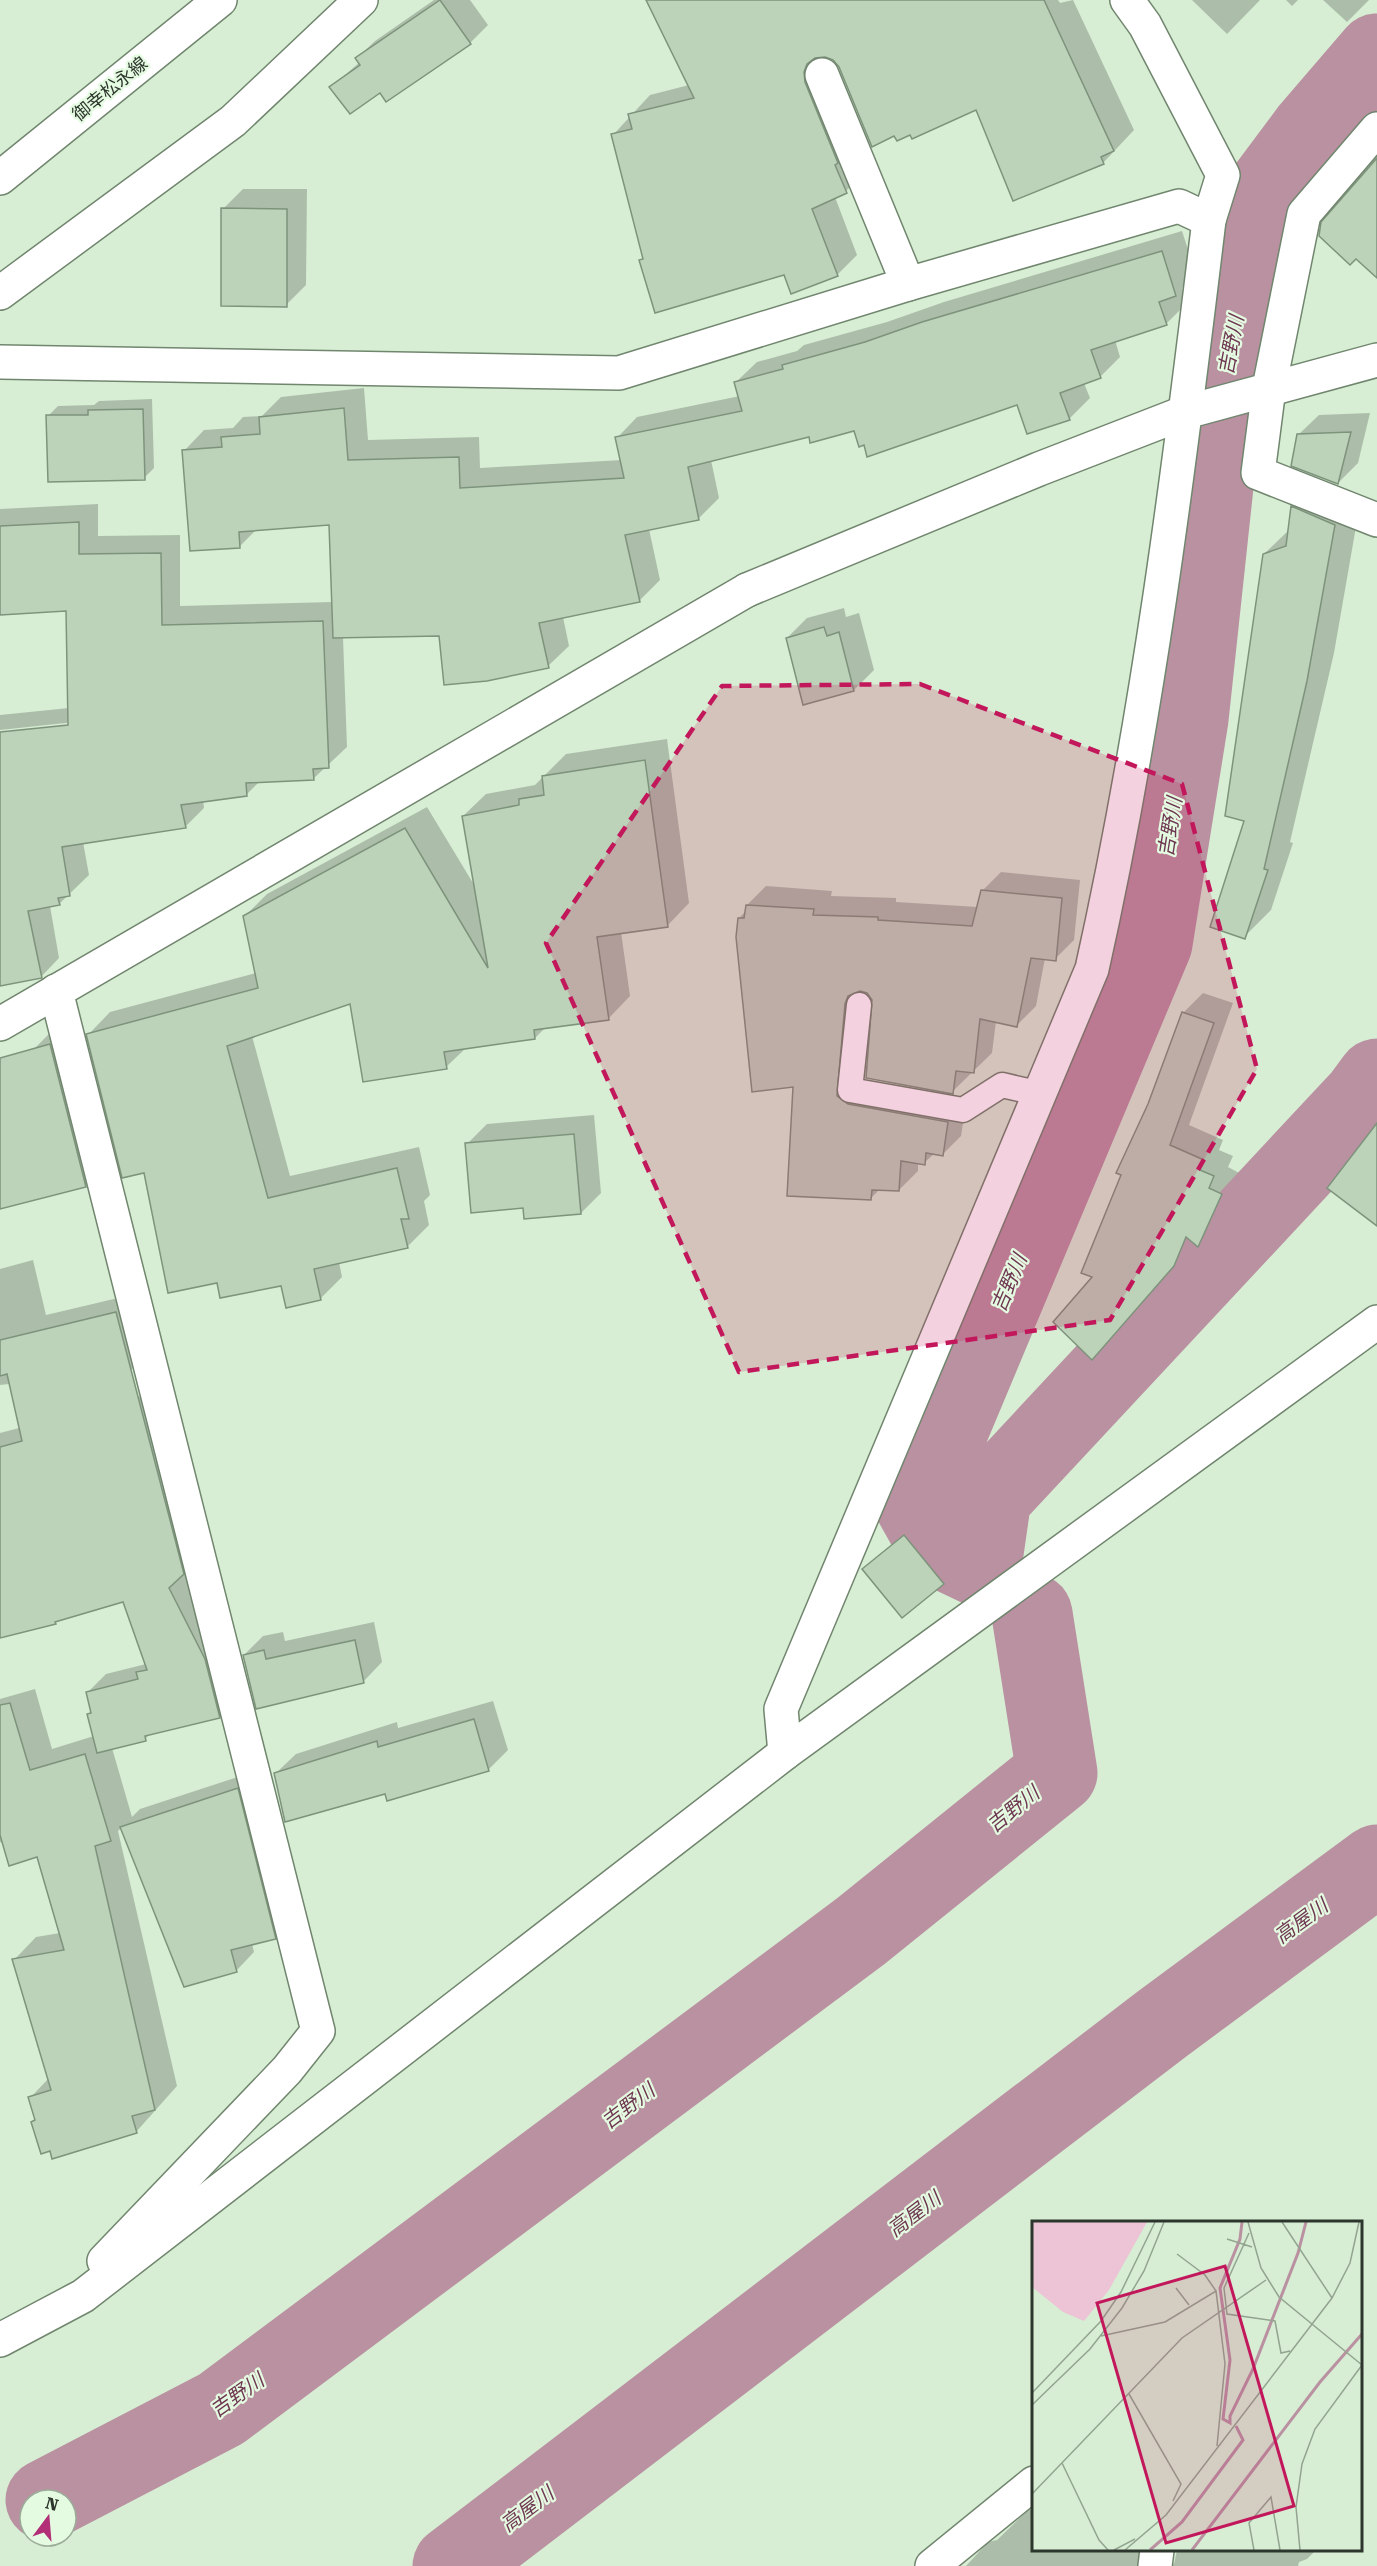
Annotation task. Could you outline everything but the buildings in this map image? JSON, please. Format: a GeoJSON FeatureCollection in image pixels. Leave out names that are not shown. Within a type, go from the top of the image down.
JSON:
{"type":"FeatureCollection","features":[{"type":"Feature","properties":{"kind":"street","name":"御幸松永線"},"geometry":{"type":"LineString","coordinates":[[0,178],[220,0]]}},
{"type":"Feature","properties":{"kind":"street"},"geometry":{"type":"LineString","coordinates":[[0,293],[233,121],[361,0]]}},
{"type":"Feature","properties":{"kind":"street"},"geometry":{"type":"LineString","coordinates":[[785,1753],[781,1709],[1092,969],[1120,842],[1186,412],[1209,220],[1223,175],[1145,25],[1127,0]]}},
{"type":"Feature","properties":{"kind":"street"},"geometry":{"type":"LineString","coordinates":[[822,75],[908,284]]}},
{"type":"Feature","properties":{"kind":"street"},"geometry":{"type":"LineString","coordinates":[[1377,129],[1304,214],[1269,388],[1258,473],[1377,520]]}},
{"type":"Feature","properties":{"kind":"street"},"geometry":{"type":"LineString","coordinates":[[0,362],[619,373],[908,284],[1179,206],[1209,220]]}},
{"type":"Feature","properties":{"kind":"street"},"geometry":{"type":"LineString","coordinates":[[0,1024],[747,590],[1039,469],[1186,412],[1377,360]]}},
{"type":"Feature","properties":{"kind":"street"},"geometry":{"type":"LineString","coordinates":[[56,991],[318,2031],[287,2070],[107,2256],[83,2296]]}},
{"type":"Feature","properties":{"kind":"street"},"geometry":{"type":"LineString","coordinates":[[0,2340],[83,2296],[785,1753],[1377,1322]]}},
{"type":"Feature","properties":{"kind":"street"},"geometry":{"type":"LineString","coordinates":[[932,2566],[1032,2485]]}},
{"type":"Feature","properties":{"kind":"street"},"geometry":{"type":"LineString","coordinates":[[1155,2566],[1156,2551]]}},
{"type":"Feature","properties":{"kind":"lane"},"geometry":{"type":"LineString","coordinates":[[859,1005],[850,1090],[963,1110],[1002,1085],[1041,1094]]}},
{"type":"Feature","properties":{"kind":"highlighted area"},"geometry":{"type":"Polygon","coordinates":[[[920,684],[1182,784],[1257,1069],[1110,1320],[739,1372],[546,943],[722,686],[920,684]]]}},
{"type":"Feature","properties":{"kind":"waterway","name":"吉野川"},"geometry":{"type":"LineString","coordinates":[[1377,54],[1310,132],[1263,195],[1225,374],[1188,719],[1152,943],[916,1506],[939,1547],[981,1567],[991,1497],[1363,1098],[1377,1079]]}},
{"type":"Feature","properties":{"kind":"waterway","name":"吉野川"},"geometry":{"type":"LineString","coordinates":[[69,2488],[221,2409],[861,1931],[1057,1773],[1032,1614]]}},
{"type":"Feature","properties":{"kind":"waterway","name":"高屋川"},"geometry":{"type":"LineString","coordinates":[[453,2566],[1162,2024],[1377,1865]]}}]}
